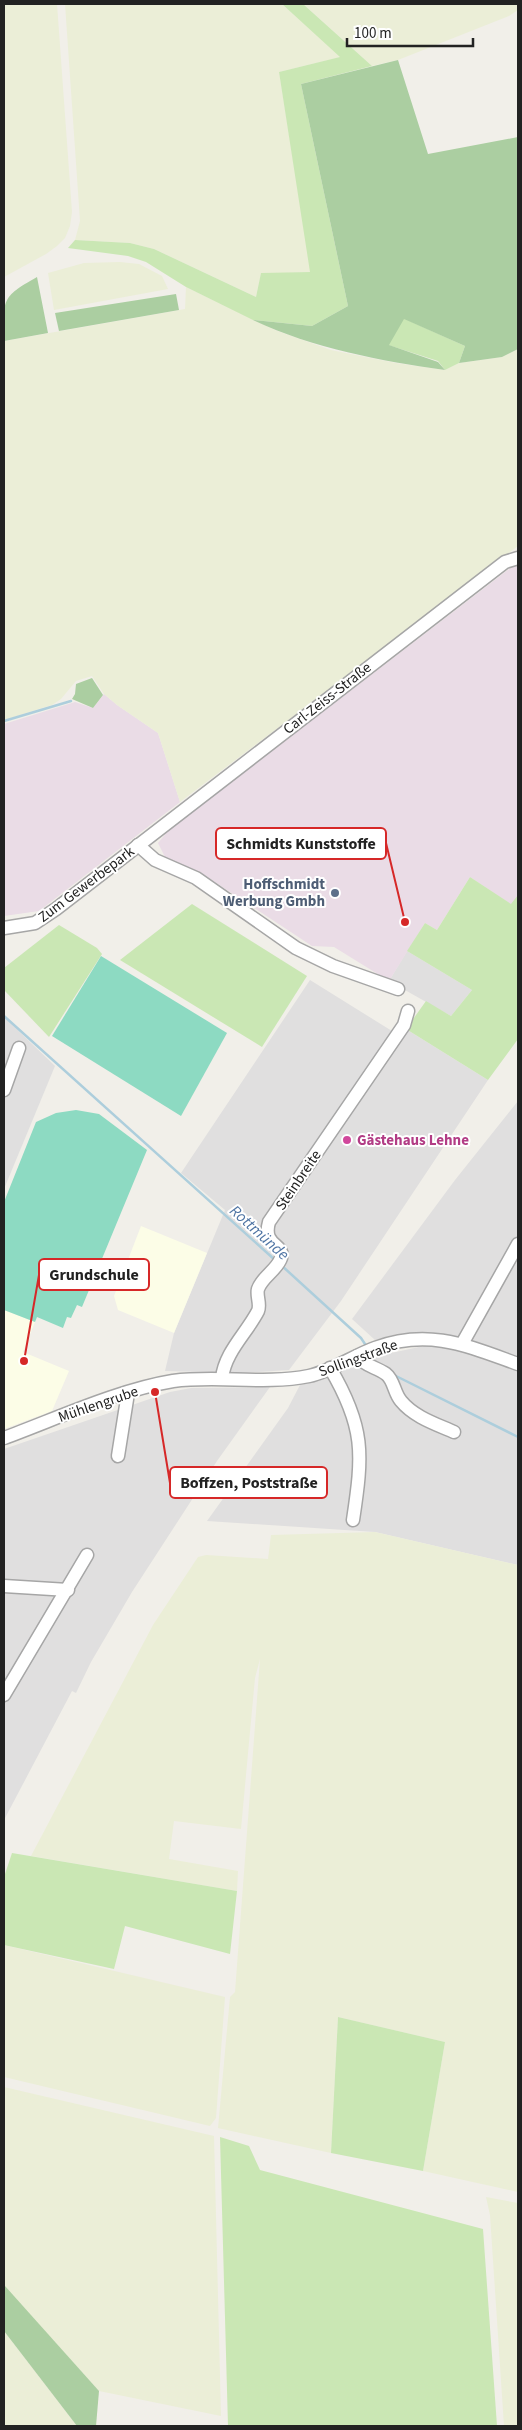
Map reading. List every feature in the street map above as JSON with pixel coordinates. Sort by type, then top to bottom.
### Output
[{"type":"street","name":"Carl-Zeiss-Straße","points":[[138,845],[505,562],[518,558]]},
{"type":"street","name":"Zum Gewerbepark","points":[[4,928],[35,923],[138,845]]},
{"type":"street","points":[[138,845],[155,860],[196,878],[296,948],[333,966],[398,989]]},
{"type":"street","name":"Steinbreite","points":[[222,1378],[227,1360],[259,1309],[258,1288],[279,1263],[282,1252],[268,1239],[269,1222],[404,1024],[408,1011]]},
{"type":"street","points":[[4,1090],[19,1048]]},
{"type":"street","points":[[462,1344],[518,1244]]},
{"type":"street","name":"Sollingstraße","points":[[283,1379],[310,1375],[366,1352],[421,1338],[462,1344],[518,1364]]},
{"type":"street","points":[[366,1352],[366,1365],[386,1374],[395,1392],[409,1409],[454,1432]]},
{"type":"street","points":[[330,1368],[350,1404],[360,1448],[361,1468],[353,1520]]},
{"type":"street","name":"Mühlengrube","points":[[4,1438],[128,1393],[172,1382],[222,1378],[283,1379]]},
{"type":"street","points":[[118,1456],[128,1393]]},
{"type":"street","points":[[4,1695],[68,1590],[87,1555]]},
{"type":"street","points":[[4,1586],[68,1590]]},
{"type":"shaded area","points":[[4,4],[57,4],[72,212],[70,226],[65,238],[57,246],[4,277]]},
{"type":"shaded area","points":[[65,4],[282,4],[341,57],[279,72],[311,272],[261,274],[256,297],[154,249],[130,243],[75,240],[80,221]]},
{"type":"shaded area","points":[[303,4],[518,4],[518,10],[509,16],[398,60],[372,66]]},
{"type":"shaded area","points":[[120,262],[139,264],[162,276],[168,289],[54,310],[48,273],[84,263]]},
{"type":"shaded area","points":[[186,287],[275,330],[331,350],[396,363],[445,370],[459,363],[502,357],[518,349],[518,546],[180,802],[158,733],[104,694],[92,676],[76,681],[61,699],[52,705],[4,720],[4,341],[185,309]]},
{"type":"shaded area","points":[[518,562],[518,895],[512,905],[470,877],[437,930],[425,923],[389,981],[334,947],[312,946],[201,873],[166,859],[158,843],[168,831]]},
{"type":"shaded area","points":[[104,694],[158,733],[180,802],[39,911],[4,916],[4,724],[75,702],[93,708]]},
{"type":"shaded area","points":[[407,951],[472,990],[451,1016],[389,981]]},
{"type":"shaded area","points":[[310,980],[400,1036],[406,1029],[488,1080],[341,1301],[289,1370],[240,1373],[165,1371],[174,1333],[225,1210],[181,1173]]},
{"type":"shaded area","points":[[4,1017],[55,1066],[4,1189]]},
{"type":"shaded area","points":[[518,1101],[518,1565],[375,1532],[207,1521],[288,1408],[300,1385],[324,1379],[382,1355],[428,1345],[426,1332],[397,1334],[375,1340],[352,1319],[455,1180]]},
{"type":"shaded area","points":[[141,1226],[207,1253],[174,1333],[118,1310],[114,1296]]},
{"type":"shaded area","points":[[4,1310],[35,1322],[23,1352],[69,1371],[52,1411],[4,1429]]},
{"type":"shaded area","points":[[270,1387],[217,1461],[132,1592],[91,1662],[76,1693],[72,1691],[4,1820],[4,1449],[170,1392],[191,1388]]},
{"type":"shaded area","points":[[375,1532],[518,1565],[518,2192],[423,2171],[445,2042],[338,2017],[331,2153],[218,2128],[230,1997],[235,1992],[260,1659],[255,1678],[241,1829],[174,1821],[169,1859],[238,1871],[237,1891],[31,1856],[153,1625],[198,1557],[206,1555],[268,1559],[271,1535]]},
{"type":"shaded area","points":[[4,1945],[225,1997],[216,2118],[210,2126],[4,2077]]},
{"type":"shaded area","points":[[4,2087],[214,2136],[221,2416],[99,2391],[4,2286]]},
{"type":"shaded area","points":[[486,2197],[518,2203],[518,2426],[504,2426],[490,2215]]},
{"type":"shaded area","points":[[4,2331],[77,2426],[4,2426]]},
{"type":"green space","points":[[282,4],[303,4],[372,66],[301,84],[348,306],[312,326],[253,320],[186,287],[146,262],[128,256],[68,248],[75,240],[130,243],[154,249],[256,297],[261,273],[310,272],[279,72],[340,57]]},
{"type":"green space","points":[[398,60],[428,154],[518,137],[518,349],[502,357],[459,363],[465,346],[404,319],[389,345],[438,362],[445,370],[372,358],[323,346],[253,320],[312,326],[348,306],[301,84]]},
{"type":"green space","points":[[37,277],[48,333],[4,341],[5,308],[10,295]]},
{"type":"green space","points":[[176,294],[179,310],[59,331],[55,313]]},
{"type":"green space","points":[[403,318],[465,346],[459,363],[445,370],[438,361],[388,345]]},
{"type":"green space","points":[[92,678],[103,695],[93,708],[72,699],[75,694],[76,684]]},
{"type":"green space","points":[[470,877],[511,904],[518,895],[518,1039],[488,1080],[406,1029],[426,1001],[451,1016],[472,990],[407,951],[425,923],[437,930]]},
{"type":"green space","points":[[192,904],[307,976],[262,1047],[120,960]]},
{"type":"green space","points":[[59,925],[97,948],[102,954],[49,1037],[4,990],[4,968]]},
{"type":"green space","points":[[101,956],[227,1033],[181,1116],[52,1036]]},
{"type":"green space","points":[[76,1110],[99,1114],[147,1150],[82,1307],[77,1305],[71,1318],[67,1317],[63,1328],[37,1317],[35,1322],[4,1310],[4,1202],[36,1122],[56,1113]]},
{"type":"green space","points":[[12,1853],[237,1891],[230,1954],[125,1926],[114,1969],[4,1945],[4,1877]]},
{"type":"green space","points":[[338,2017],[445,2042],[423,2171],[331,2153]]},
{"type":"green space","points":[[220,2137],[249,2146],[260,2170],[483,2229],[497,2426],[228,2426]]},
{"type":"green space","points":[[5,2286],[99,2391],[96,2426],[77,2426],[4,2331]]},
{"type":"waterway","points":[[4,721],[71,701]]},
{"type":"waterway","name":"Rottmünde","points":[[4,1016],[275,1260]]},
{"type":"waterway","name":"Rottmünde","points":[[281,1265],[361,1338],[367,1347]]},
{"type":"waterway","name":"Rottmünde","points":[[394,1375],[518,1437]]},
{"type":"place","name":"Hoffschmidt Werbung Gmbh","points":[[335,893]]},
{"type":"place","name":"Schmidts Kunststoffe","points":[[405,922]]},
{"type":"place","name":"Gästehaus Lehne","points":[[347,1140]]},
{"type":"place","name":"Grundschule","points":[[24,1361]]},
{"type":"place","name":"Boffzen, Poststraße","points":[[155,1392]]}]
